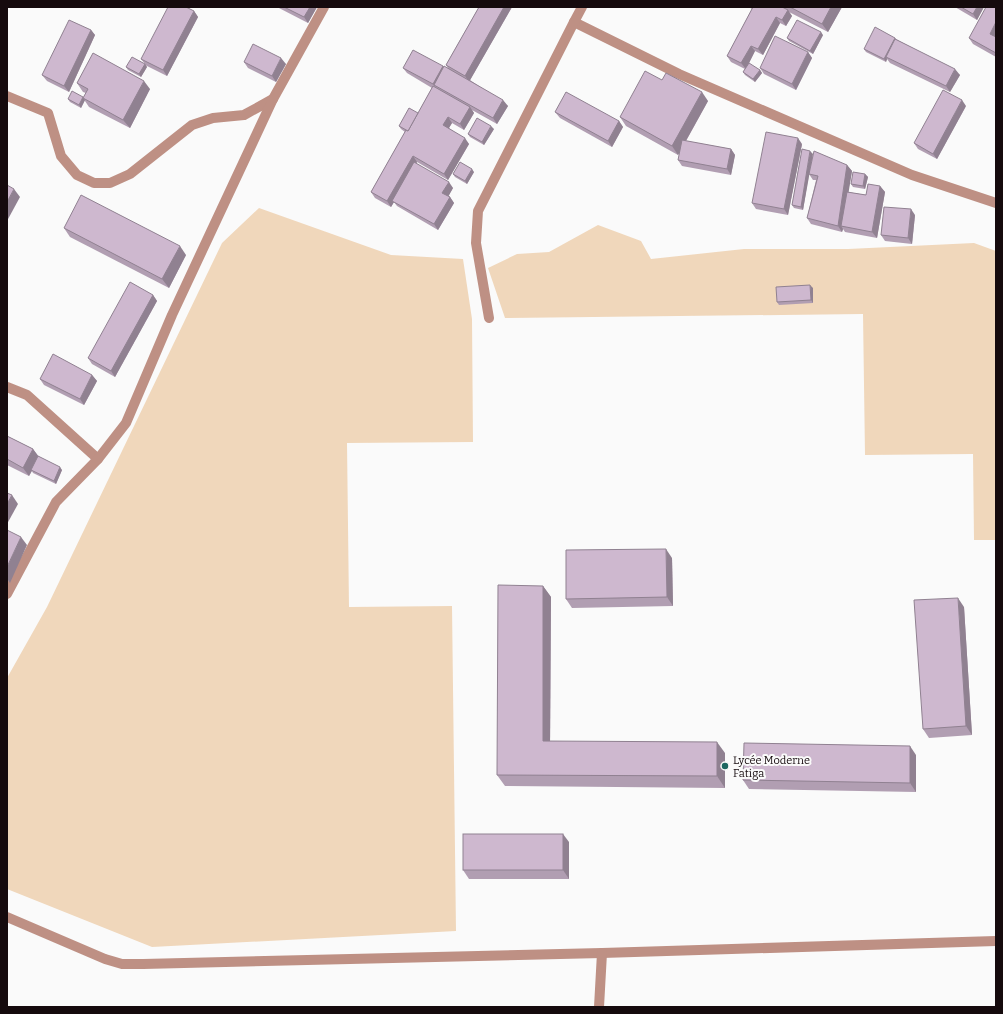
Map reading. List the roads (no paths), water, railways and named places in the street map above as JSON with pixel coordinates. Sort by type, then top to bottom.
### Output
[{"type":"street","points":[[7,594],[56,502],[98,459],[126,423],[172,314],[273,99],[324,7]]},
{"type":"street","points":[[489,318],[476,243],[478,211],[582,7]]},
{"type":"street","points":[[574,22],[679,74],[905,172],[996,203]]},
{"type":"street","points":[[7,96],[48,113],[61,156],[77,175],[94,183],[110,183],[130,174],[192,125],[213,118],[244,116],[273,99]]},
{"type":"street","points":[[7,387],[27,395],[98,459]]},
{"type":"street","points":[[7,917],[105,959],[122,964],[602,953],[996,941]]},
{"type":"street","points":[[599,1007],[602,953]]},
{"type":"place","name":"Lycée Moderne Fatiga","points":[[725,766]]}]
